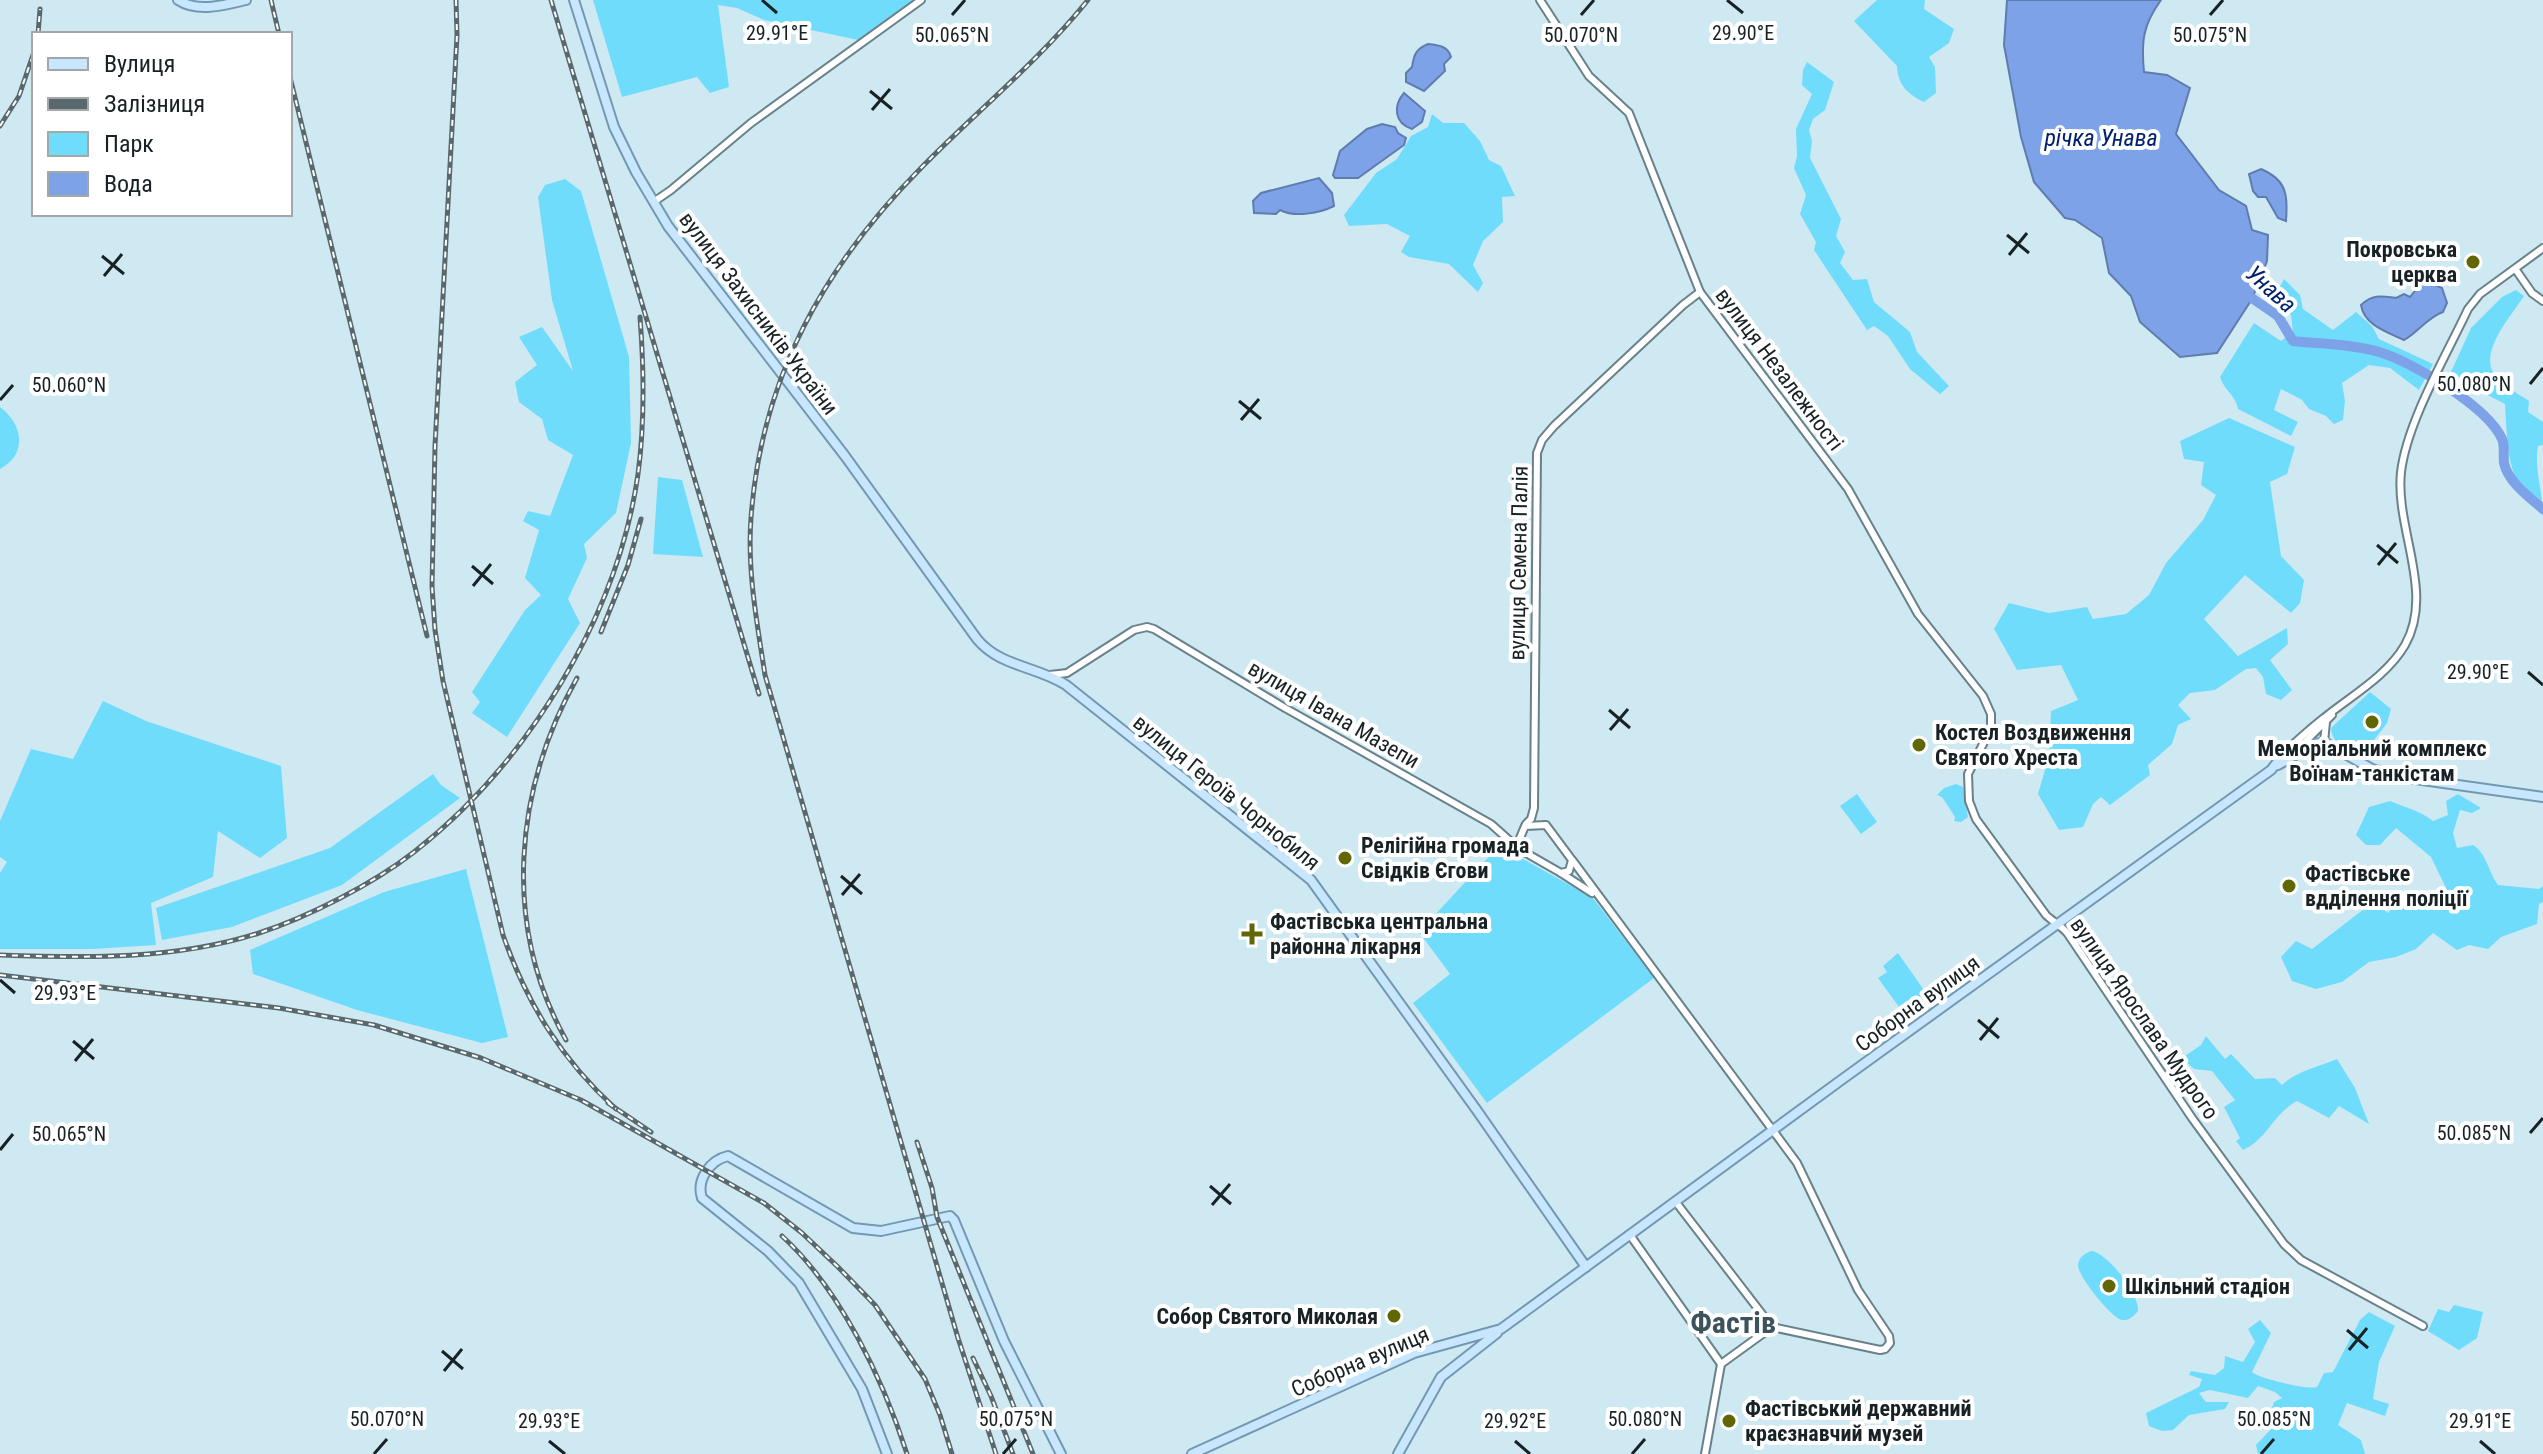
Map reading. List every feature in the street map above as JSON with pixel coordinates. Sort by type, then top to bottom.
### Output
[{"type":"main road","points":[[178,0],[186,6],[198,8],[246,0]]},
{"type":"main road","points":[[574,0],[614,127],[636,172],[655,201]]},
{"type":"main road","name":"вулиця Захисників України","points":[[655,201],[689,255],[838,446],[977,639],[992,655],[1050,675]]},
{"type":"main road","name":"вулиця Героїв Чорнобиля","points":[[1050,675],[1311,880],[1586,1267]]},
{"type":"main road","points":[[2288,754],[2303,747],[2328,745],[2372,769],[2394,776],[2543,797]]},
{"type":"main road","name":"Соборна вулиця","points":[[1192,1454],[1414,1353],[1501,1329],[2271,770],[2288,754]]},
{"type":"main road","points":[[887,1454],[862,1389],[799,1283],[768,1251],[700,1194],[700,1184],[717,1160],[728,1156],[853,1228],[881,1231],[950,1216],[1004,1341],[1061,1454]]},
{"type":"main road","points":[[1398,1454],[1441,1377],[1501,1329]]},
{"type":"street","name":"вулиця Захисників України","points":[[655,201],[751,123],[921,0]]},
{"type":"street","name":"вулиця Незалежності","points":[[1540,0],[1589,76],[1629,113],[1700,292],[1848,489],[1906,596],[1934,631]]},
{"type":"street","points":[[2543,248],[2516,270],[2532,293],[2543,301]]},
{"type":"street","name":"Соборна вулиця","points":[[2288,754],[2336,708],[2387,666],[2404,647],[2413,627],[2415,579],[2405,531],[2401,474],[2406,445],[2468,309],[2480,294],[2516,270]]},
{"type":"street","name":"вулиця Семена Палія","points":[[1523,828],[1531,819],[1534,808],[1539,446],[1554,426],[1700,292]]},
{"type":"street","name":"вулиця Івана Мазепи","points":[[1050,675],[1067,673],[1134,630],[1147,627],[1491,824],[1519,849],[1561,873]]},
{"type":"street","name":"вулиця Ярослава Мудрого","points":[[1934,631],[1976,685],[1991,714],[1991,728],[1968,774],[1969,801],[1976,819],[2046,915],[2059,923],[2081,951],[2192,1118],[2284,1244],[2301,1260],[2423,1326]]},
{"type":"street","points":[[2303,747],[2336,708]]},
{"type":"street","points":[[2303,747],[2302,739],[2336,708]]},
{"type":"street","points":[[2326,722],[2328,745]]},
{"type":"street","points":[[1534,808],[1797,1163],[1858,1290],[1889,1336],[1889,1346],[1880,1350],[1772,1327],[1675,1201]]},
{"type":"street","points":[[1502,835],[1546,825]]},
{"type":"street","points":[[1519,849],[1523,828]]},
{"type":"street","points":[[1561,873],[1569,871],[1573,861]]},
{"type":"street","points":[[1561,873],[1596,895]]},
{"type":"street","points":[[1630,1235],[1721,1364]]},
{"type":"street","points":[[1705,1454],[1721,1364],[1772,1327]]},
{"type":"green space","points":[[593,0],[913,0],[858,40],[764,20],[737,8],[718,5],[729,87],[710,93],[697,77],[622,97]]},
{"type":"green space","points":[[1877,0],[1925,0],[1924,9],[1954,29],[1949,43],[1929,57],[1935,67],[1936,93],[1924,102],[1905,88],[1899,79],[1897,66],[1854,21]]},
{"type":"green space","points":[[1807,62],[1834,82],[1825,110],[1813,119],[1809,130],[1812,141],[1810,158],[1841,219],[1836,236],[1845,252],[1840,263],[1853,280],[1867,279],[1874,302],[1910,332],[1917,352],[1949,386],[1940,394],[1910,369],[1888,336],[1874,326],[1867,330],[1814,250],[1816,242],[1800,214],[1806,195],[1794,168],[1796,129],[1812,94],[1802,85]]},
{"type":"green space","points":[[1432,114],[1443,123],[1464,123],[1480,141],[1489,160],[1501,166],[1515,196],[1502,197],[1503,222],[1483,241],[1473,265],[1483,283],[1478,292],[1449,264],[1409,257],[1401,252],[1410,236],[1387,224],[1349,226],[1344,215],[1376,173],[1397,159],[1411,136],[1428,127]]},
{"type":"green space","points":[[565,179],[581,191],[629,357],[631,443],[616,513],[584,544],[587,558],[568,599],[580,623],[507,737],[472,713],[480,702],[472,692],[525,610],[541,595],[525,578],[539,530],[523,521],[528,511],[550,516],[573,455],[548,440],[542,419],[519,402],[515,382],[537,365],[519,337],[542,327],[573,371],[552,300],[538,197],[545,185]]},
{"type":"green space","points":[[2284,279],[2300,295],[2303,309],[2333,330],[2356,312],[2372,326],[2379,339],[2433,364],[2419,390],[2390,368],[2369,365],[2342,383],[2345,401],[2343,420],[2334,424],[2281,389],[2274,410],[2298,422],[2291,436],[2238,409],[2220,377],[2254,323],[2281,341],[2293,332],[2291,315],[2274,298]]},
{"type":"green space","points":[[2516,290],[2524,296],[2494,344],[2490,365],[2501,382],[2529,401],[2528,412],[2543,422],[2543,445],[2538,446],[2537,455],[2543,516],[2522,490],[2511,464],[2505,404],[2472,387],[2454,387],[2450,374],[2471,328],[2502,297]]},
{"type":"green space","points":[[0,407],[14,422],[19,439],[15,455],[0,469]]},
{"type":"green space","points":[[2229,418],[2295,447],[2287,474],[2270,482],[2281,556],[2304,580],[2300,603],[2291,613],[2245,575],[2204,619],[2238,656],[2287,628],[2288,644],[2270,660],[2292,690],[2281,700],[2266,694],[2263,677],[2256,668],[2246,669],[2215,690],[2190,693],[2178,705],[2191,719],[2178,725],[2172,744],[2148,765],[2150,775],[2110,805],[2101,797],[2093,804],[2083,827],[2059,830],[2038,794],[2049,756],[2051,711],[2078,700],[2061,665],[2017,670],[1994,629],[2009,603],[2049,613],[2087,607],[2093,619],[2126,614],[2149,595],[2166,563],[2203,520],[2216,495],[2201,485],[2204,462],[2184,459],[2180,441]]},
{"type":"green space","points":[[658,477],[682,480],[703,557],[653,554]]},
{"type":"green space","points":[[2370,692],[2391,709],[2387,723],[2361,757],[2338,743],[2331,728]]},
{"type":"green space","points":[[103,701],[146,721],[281,766],[287,838],[260,858],[218,831],[213,877],[151,903],[156,945],[0,949],[0,873],[7,862],[0,857],[0,821],[31,749],[73,759]]},
{"type":"green space","points":[[433,774],[441,785],[460,798],[342,885],[232,927],[162,940],[156,908],[330,848]]},
{"type":"green space","points":[[1956,784],[1963,787],[1968,817],[1961,822],[1954,821],[1955,817],[1942,797],[1937,795],[1944,788]]},
{"type":"green space","points":[[1857,794],[1877,822],[1861,834],[1840,806]]},
{"type":"green space","points":[[2458,794],[2481,808],[2472,813],[2460,810],[2453,833],[2457,848],[2473,845],[2478,849],[2498,885],[2539,889],[2543,886],[2543,902],[2539,904],[2537,924],[2501,937],[2488,949],[2469,945],[2457,950],[2433,933],[2416,949],[2369,962],[2342,982],[2316,989],[2292,981],[2281,957],[2296,941],[2312,949],[2373,902],[2388,913],[2403,896],[2411,902],[2421,894],[2436,905],[2447,890],[2431,857],[2396,828],[2380,845],[2366,845],[2356,835],[2369,807],[2390,801],[2433,821],[2448,815],[2446,801]]},
{"type":"green space","points":[[1496,849],[1507,850],[1593,898],[1654,978],[1487,1103],[1413,1003],[1450,974],[1419,932]]},
{"type":"green space","points":[[466,869],[508,1037],[482,1043],[357,1010],[253,974],[250,950],[384,892]]},
{"type":"green space","points":[[1898,953],[1926,993],[1902,1011],[1878,978],[1887,972],[1883,966]]},
{"type":"green space","points":[[2206,1036],[2225,1059],[2231,1054],[2255,1079],[2275,1078],[2282,1085],[2301,1073],[2337,1059],[2355,1088],[2369,1124],[2339,1106],[2329,1118],[2297,1101],[2258,1140],[2243,1150],[2236,1141],[2240,1138],[2224,1107],[2235,1100],[2212,1071],[2194,1069],[2182,1058],[2201,1045]]},
{"type":"green space","name":"Шкільний стадіон","points":[[2091,1251],[2113,1266],[2134,1295],[2138,1311],[2131,1318],[2117,1318],[2083,1278],[2078,1265],[2082,1256]]},
{"type":"green space","points":[[2454,1305],[2483,1312],[2477,1338],[2459,1350],[2428,1331],[2438,1309],[2449,1312]]},
{"type":"green space","points":[[2369,1312],[2395,1326],[2379,1362],[2373,1399],[2389,1404],[2385,1416],[2347,1403],[2338,1425],[2361,1440],[2365,1454],[2258,1454],[2256,1445],[2274,1426],[2270,1414],[2274,1402],[2282,1398],[2258,1386],[2248,1398],[2210,1390],[2199,1393],[2206,1402],[2229,1402],[2225,1409],[2189,1415],[2173,1430],[2162,1431],[2149,1426],[2146,1413],[2199,1387],[2202,1379],[2189,1375],[2191,1371],[2215,1375],[2224,1368],[2225,1356],[2243,1362],[2255,1342],[2248,1329],[2260,1320],[2271,1333],[2252,1372],[2274,1381],[2312,1388],[2317,1387],[2324,1373],[2333,1372],[2360,1320]]},
{"type":"water","name":"річка Унава","points":[[2007,0],[2161,0],[2150,17],[2145,34],[2144,72],[2167,75],[2190,88],[2176,134],[2219,190],[2246,206],[2252,230],[2268,235],[2267,261],[2252,299],[2217,353],[2180,357],[2140,322],[2131,296],[2109,273],[2102,238],[2075,220],[2065,218],[2034,182],[2021,137],[2004,45]]},
{"type":"water","points":[[1428,44],[1445,48],[1451,57],[1444,64],[1445,71],[1424,91],[1406,82],[1406,73],[1412,67],[1416,52]]},
{"type":"water","points":[[1404,93],[1425,111],[1422,122],[1412,129],[1402,123],[1397,114],[1398,103]]},
{"type":"water","points":[[1382,124],[1395,127],[1406,138],[1404,145],[1358,178],[1335,178],[1333,175],[1340,151],[1367,129]]},
{"type":"water","points":[[2261,169],[2276,178],[2284,189],[2286,221],[2278,218],[2266,197],[2258,197],[2253,191],[2249,174]]},
{"type":"water","points":[[1319,178],[1332,193],[1334,206],[1307,214],[1280,210],[1276,214],[1254,213],[1253,201],[1261,193]]},
{"type":"water","points":[[2428,282],[2442,288],[2447,303],[2443,312],[2404,340],[2377,327],[2363,312],[2361,305],[2373,297],[2396,298],[2404,294],[2410,297],[2418,287]]},
{"type":"waterway","name":"Унава","points":[[2243,292],[2278,316],[2293,341],[2379,352],[2428,375],[2465,400],[2494,426],[2502,439],[2504,463],[2510,477],[2543,509]]},
{"type":"railway","points":[[271,0],[279,32]]},
{"type":"railway","points":[[456,0],[457,35],[435,446],[432,586],[435,630],[443,681],[503,935],[523,984],[548,1030],[579,1071],[616,1109]]},
{"type":"railway","points":[[551,0],[759,694]]},
{"type":"railway","points":[[996,1454],[958,1338],[765,675],[752,577],[751,518],[757,467],[768,418],[784,372],[827,285],[887,205],[1049,44],[1088,0]]},
{"type":"railway","points":[[38,32],[40,9]]},
{"type":"railway","points":[[0,126],[19,96],[32,58]]},
{"type":"railway","points":[[292,85],[427,636]]},
{"type":"railway","points":[[0,955],[65,957],[163,953],[228,942],[259,933],[319,909],[379,876],[414,852],[455,816],[494,776],[561,683],[588,633],[610,581],[627,527],[638,474],[643,396],[640,317]]},
{"type":"railway","points":[[601,632],[628,565],[641,519]]},
{"type":"railway","points":[[566,1040],[546,996],[532,951],[525,904],[524,858],[529,811],[540,766],[556,721],[577,678]]},
{"type":"railway","points":[[0,975],[279,1008],[374,1025],[481,1058],[581,1100],[764,1203],[838,1267],[875,1305],[925,1379],[952,1454]]},
{"type":"railway","points":[[608,1103],[651,1132]]},
{"type":"railway","points":[[917,1142],[932,1188],[937,1217],[1033,1454]]},
{"type":"railway","points":[[782,1236],[823,1282],[841,1308],[886,1396],[907,1454]]},
{"type":"railway","points":[[973,1358],[1013,1454]]},
{"type":"place","name":"Покровська церква","points":[[2473,262]]},
{"type":"place","name":"Меморіальний комплекс Воїнам-танкістам","points":[[2372,722]]},
{"type":"place","name":"Костел Воздвиження Святого Хреста","points":[[1919,745]]},
{"type":"place","name":"Релігійна громада Свідків Єгови","points":[[1345,858]]},
{"type":"place","name":"Фастівське вдділення поліції","points":[[2289,886]]},
{"type":"place","name":"Фастівська центральна районна лікарня","points":[[1252,934]]},
{"type":"place","name":"Шкільний стадіон","points":[[2109,1286]]},
{"type":"place","name":"Собор Святого Миколая","points":[[1394,1316]]},
{"type":"place","name":"Фастівський державний краєзнавчий музей","points":[[1729,1421]]},
{"type":"district","name":"Фастів","points":[[1733,1323]]}]
